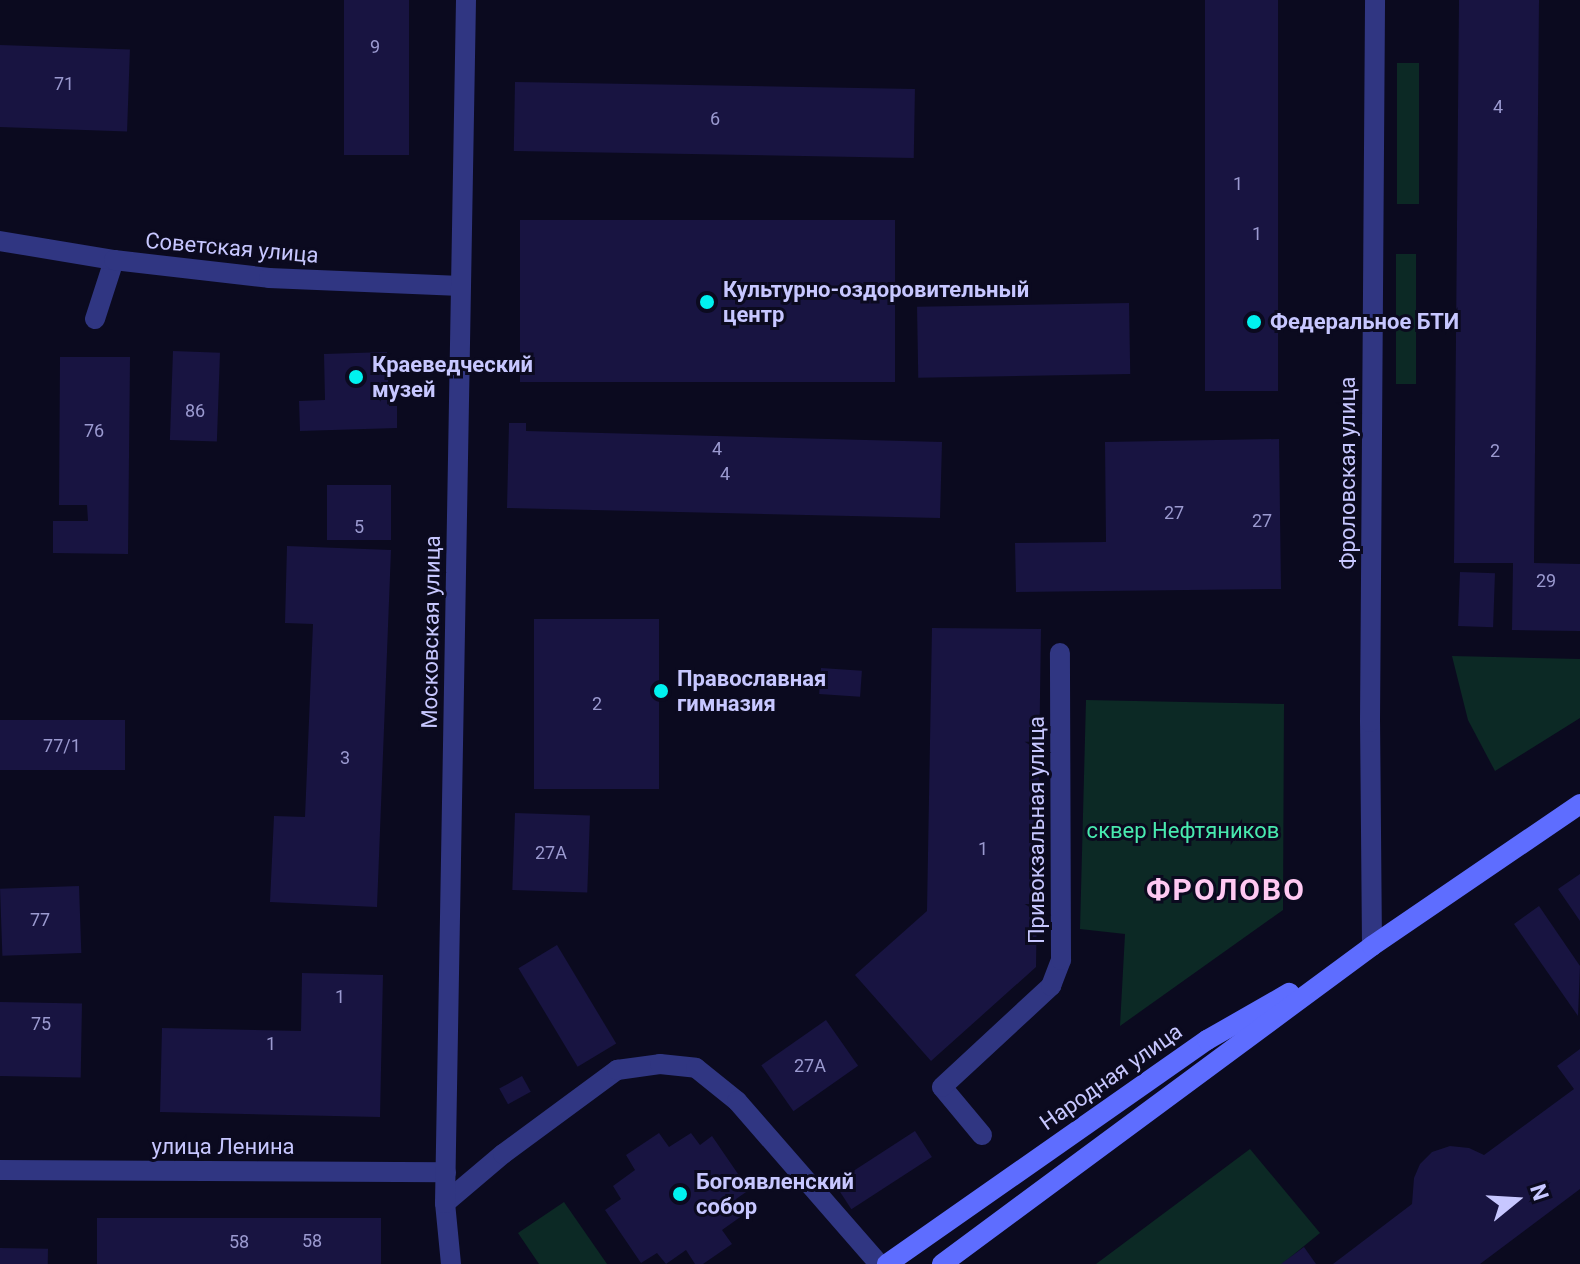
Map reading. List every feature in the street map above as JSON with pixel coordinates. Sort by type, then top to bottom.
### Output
[{"type":"street","name":"Московская улица","points":[[451,1264],[445,1203],[466,0]]},
{"type":"street","name":"Фроловская улица","points":[[1372,946],[1370,707],[1375,0]]},
{"type":"street","name":"Советская улица","points":[[0,241],[114,260],[269,278],[461,286]]},
{"type":"street","points":[[95,319],[114,260]]},
{"type":"street","name":"Привокзальная улица","points":[[982,1135],[942,1087],[1051,986],[1061,960],[1060,653]]},
{"type":"street","name":"Народная улица","points":[[942,1264],[1372,946],[1580,804]]},
{"type":"street","name":"Народная улица","points":[[887,1264],[1207,1040],[1372,946]]},
{"type":"street","points":[[445,1203],[503,1154],[617,1070],[660,1064],[696,1068],[737,1101],[879,1264]]},
{"type":"street","name":"улица Ленина","points":[[0,1170],[446,1172]]},
{"type":"green space","points":[[1397,63],[1419,63],[1419,204],[1397,204]]},
{"type":"green space","points":[[1396,254],[1416,254],[1416,384],[1396,384]]},
{"type":"green space","points":[[1452,656],[1580,659],[1580,718],[1495,771],[1468,720]]},
{"type":"green space","name":"сквер Нефтяников","points":[[1086,700],[1284,704],[1283,910],[1120,1026],[1125,934],[1080,929]]},
{"type":"green space","points":[[1250,1149],[1320,1233],[1282,1264],[1096,1264]]},
{"type":"green space","points":[[564,1202],[607,1264],[539,1264],[518,1233]]},
{"type":"building","points":[[344,0],[409,0],[409,155],[344,155]]},
{"type":"building","points":[[1205,0],[1278,0],[1278,391],[1205,391]]},
{"type":"building","points":[[1459,0],[1539,0],[1534,563],[1580,564],[1580,631],[1512,630],[1513,563],[1454,563]]},
{"type":"building","points":[[0,45],[130,50],[127,131],[0,127]]},
{"type":"building","points":[[515,82],[915,89],[914,158],[514,151]]},
{"type":"building","name":"Культурно-оздоровительный центр","points":[[520,220],[895,220],[895,382],[520,382]]},
{"type":"building","points":[[1129,303],[1130,374],[918,378],[917,307]]},
{"type":"building","points":[[173,351],[220,353],[217,442],[170,440]]},
{"type":"building","name":"Краеведческий музей","points":[[387,352],[389,406],[397,406],[397,428],[300,431],[299,401],[325,400],[324,354]]},
{"type":"building","points":[[60,357],[130,357],[128,554],[53,553],[53,521],[88,521],[87,505],[59,505]]},
{"type":"building","points":[[509,423],[526,423],[526,431],[942,442],[940,518],[507,508]]},
{"type":"building","points":[[1279,439],[1281,589],[1016,592],[1015,543],[1106,542],[1105,442]]},
{"type":"building","points":[[327,485],[391,485],[391,540],[327,540]]},
{"type":"building","points":[[287,546],[391,550],[377,907],[270,902],[274,816],[305,817],[313,624],[285,623]]},
{"type":"building","points":[[1460,572],[1495,573],[1493,627],[1458,626]]},
{"type":"building","name":"Православная гимназия","points":[[534,619],[659,619],[659,789],[534,789]]},
{"type":"building","points":[[932,628],[1041,629],[1036,967],[931,1061],[855,975],[927,911]]},
{"type":"building","points":[[821,668],[862,671],[860,697],[819,694]]},
{"type":"building","points":[[0,720],[125,720],[125,770],[0,770]]},
{"type":"building","points":[[515,813],[590,816],[587,893],[512,890]]},
{"type":"building","points":[[1580,874],[1580,921],[1558,889]]},
{"type":"building","points":[[79,886],[81,953],[2,956],[0,889]]},
{"type":"building","points":[[1539,906],[1580,966],[1578,1016],[1514,924]]},
{"type":"building","points":[[557,945],[616,1044],[578,1067],[518,968]]},
{"type":"building","points":[[302,973],[383,975],[380,1117],[160,1112],[162,1028],[301,1031]]},
{"type":"building","points":[[0,1002],[82,1003],[81,1077],[0,1076]]},
{"type":"building","points":[[826,1020],[858,1066],[793,1111],[761,1065]]},
{"type":"building","points":[[1580,1049],[1580,1189],[1480,1264],[1333,1264],[1412,1204],[1414,1178],[1420,1164],[1432,1152],[1450,1146],[1469,1148],[1484,1155],[1574,1089],[1557,1066]]},
{"type":"building","points":[[522,1076],[531,1092],[508,1104],[499,1089]]},
{"type":"building","points":[[915,1131],[932,1157],[851,1209],[834,1183]]},
{"type":"building","name":"Богоявленский собор","points":[[659,1133],[669,1147],[691,1133],[700,1145],[712,1136],[749,1190],[736,1199],[746,1213],[722,1230],[732,1244],[703,1264],[695,1264],[686,1250],[666,1264],[657,1253],[641,1263],[605,1210],[621,1199],[613,1186],[635,1170],[626,1155]]},
{"type":"building","points":[[97,1218],[381,1218],[381,1264],[97,1264]]},
{"type":"building","points":[[1304,1247],[1316,1264],[1281,1264]]},
{"type":"building","points":[[0,1248],[48,1249],[48,1264],[0,1264]]},
{"type":"place","name":"Культурно-оздоровительный центр","points":[[707,302]]},
{"type":"place","name":"Федеральное БТИ","points":[[1254,322]]},
{"type":"place","name":"Краеведческий музей","points":[[356,377]]},
{"type":"place","name":"Православная гимназия","points":[[661,691]]},
{"type":"place","name":"Богоявленский собор","points":[[680,1194]]},
{"type":"district","name":"ФРОЛОВО","points":[[1226,890]]}]
